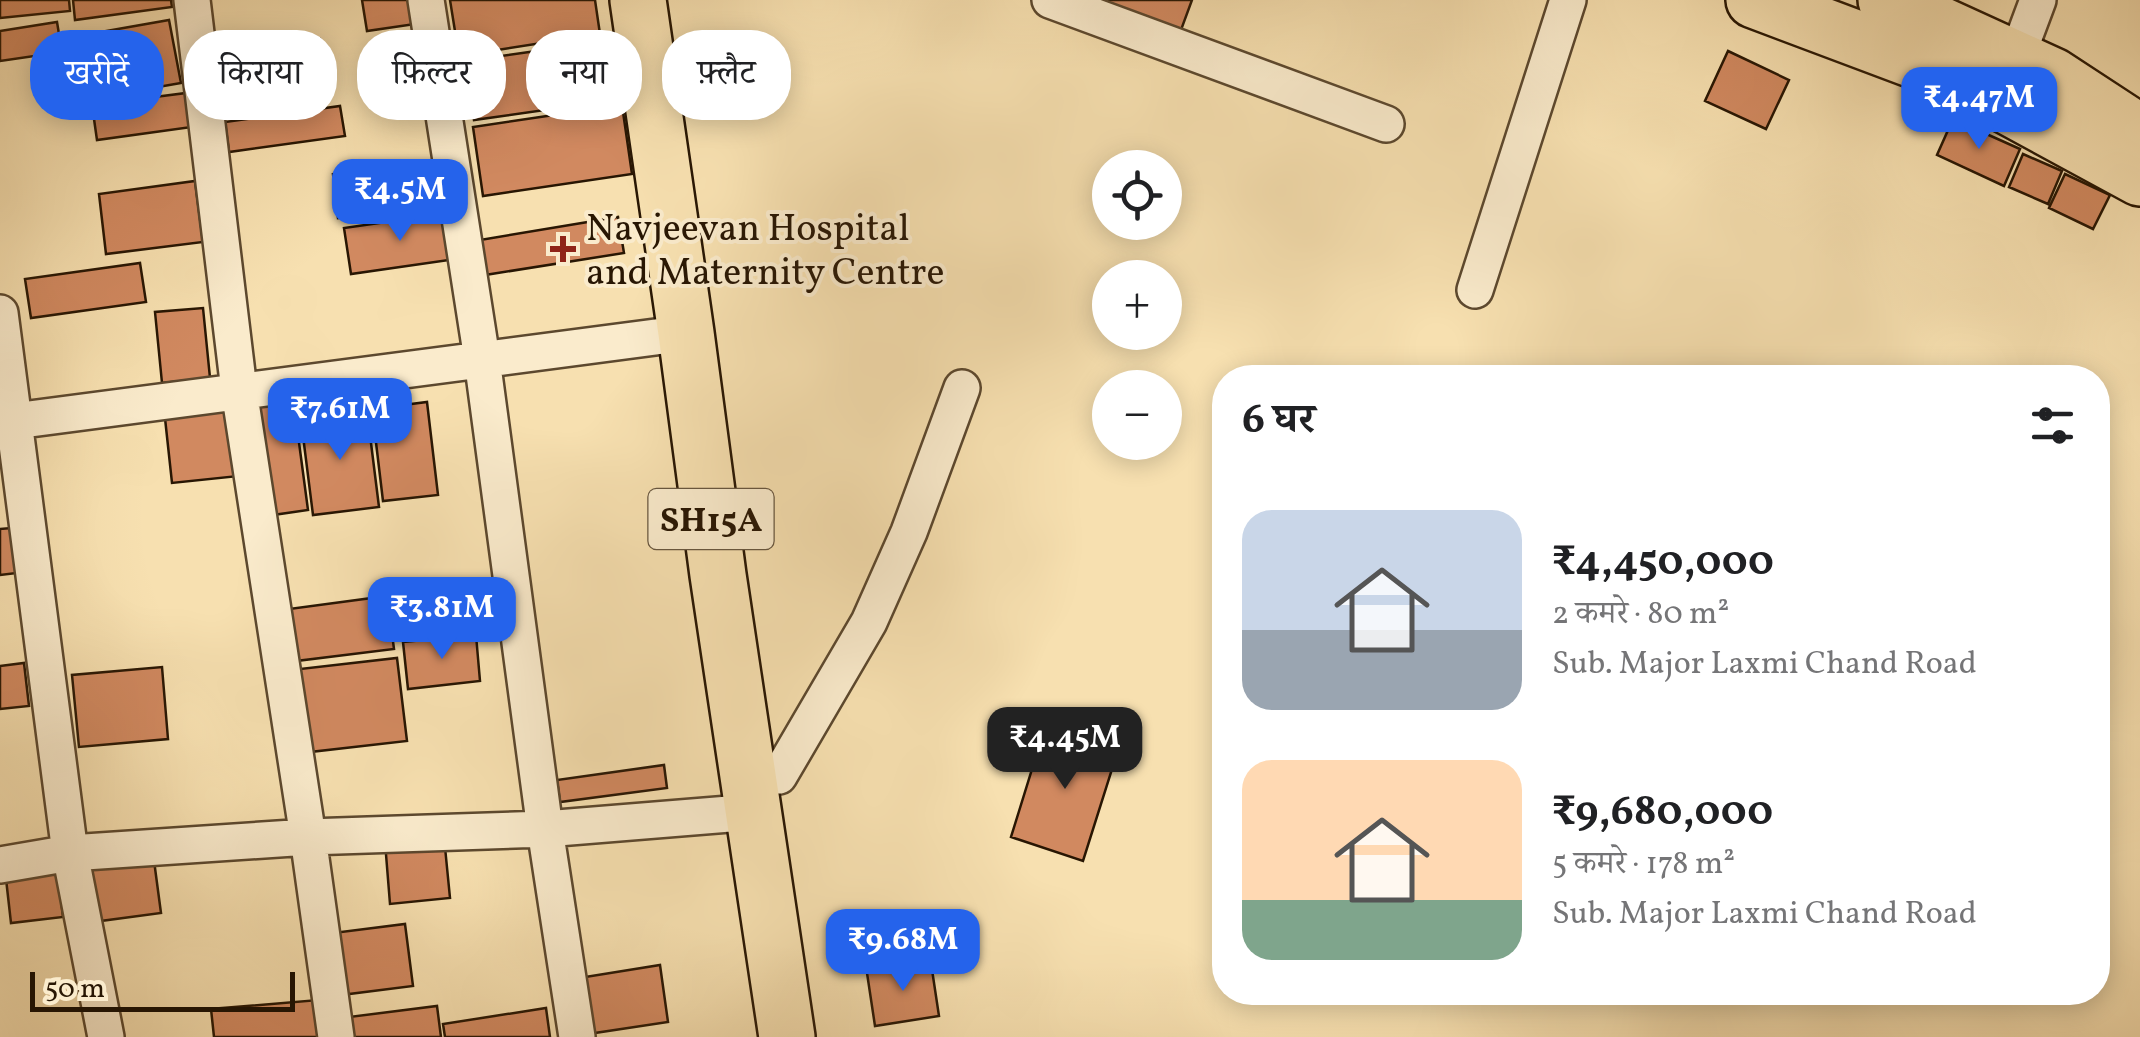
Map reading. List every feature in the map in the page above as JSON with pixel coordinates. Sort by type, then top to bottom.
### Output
[{"type":"main road","name":"SH15A","points":[[638,0],[718,575],[819,1037]]},
{"type":"main road","name":"SH15A","points":[[674,0],[766,794],[787,1037]]},
{"type":"main road","points":[[1754,0],[1943,72],[2140,178]]},
{"type":"main road","points":[[1886,0],[2053,76],[2140,133]]},
{"type":"street","points":[[192,0],[239,390],[336,1037]]},
{"type":"street","points":[[426,0],[482,359],[576,1037]]},
{"type":"street","points":[[1050,0],[1386,124]]},
{"type":"street","points":[[1475,290],[1568,0]]},
{"type":"street","points":[[2016,58],[2038,0]]},
{"type":"street","points":[[0,313],[7,422],[70,853],[106,1037]]},
{"type":"street","points":[[7,422],[686,333]]},
{"type":"street","points":[[0,866],[70,853],[545,829],[766,794],[869,622],[910,532],[962,388]]},
{"type":"building","points":[[0,0],[69,0],[70,11],[0,18]]},
{"type":"building","points":[[73,0],[171,0],[172,7],[75,20]]},
{"type":"building","points":[[362,0],[419,0],[422,23],[367,30]]},
{"type":"building","points":[[450,0],[595,0],[599,30],[526,30],[526,46],[506,49],[506,30],[455,30]]},
{"type":"building","points":[[1100,0],[1192,0],[1181,30]]},
{"type":"building","points":[[169,20],[181,83],[164,86],[164,30],[112,30]]},
{"type":"building","points":[[57,22],[58,30],[30,30],[30,57],[0,61],[0,31]]},
{"type":"building","points":[[1728,51],[1789,80],[1766,129],[1705,101]]},
{"type":"building","points":[[526,52],[526,113],[506,115],[506,55]]},
{"type":"building","points":[[184,93],[184,120],[198,120],[199,126],[97,140],[94,120],[164,120],[164,96]]},
{"type":"building","points":[[340,106],[345,136],[229,152],[225,122],[337,120]]},
{"type":"building","points":[[526,119],[624,120],[632,174],[483,196],[473,127]]},
{"type":"building","points":[[1953,119],[2020,149],[2004,186],[1937,155]]},
{"type":"building","points":[[2023,154],[2062,171],[2048,204],[2009,187]]},
{"type":"building","points":[[440,161],[445,205],[338,218],[333,174]]},
{"type":"building","points":[[2065,174],[2110,195],[2093,229],[2049,208]]},
{"type":"building","points":[[195,181],[203,242],[106,254],[99,194]]},
{"type":"building","points":[[449,213],[456,259],[351,274],[344,228]]},
{"type":"building","points":[[618,217],[624,253],[485,275],[480,240]]},
{"type":"building","points":[[140,263],[146,302],[31,318],[25,279]]},
{"type":"building","points":[[203,308],[210,378],[162,383],[155,312]]},
{"type":"building","points":[[292,390],[308,510],[273,515],[257,394]]},
{"type":"building","points":[[232,402],[239,476],[172,483],[164,409]]},
{"type":"building","points":[[427,402],[438,495],[383,501],[372,409]]},
{"type":"building","points":[[367,411],[379,507],[313,515],[301,420]]},
{"type":"building","points":[[11,528],[17,573],[0,575],[0,529]]},
{"type":"building","points":[[387,596],[394,649],[296,661],[289,609]]},
{"type":"building","points":[[476,635],[480,681],[408,689],[403,642]]},
{"type":"building","points":[[397,658],[407,741],[301,753],[291,670]]},
{"type":"building","points":[[24,663],[29,706],[0,709],[0,666]]},
{"type":"building","points":[[162,667],[168,739],[79,747],[72,675]]},
{"type":"building","points":[[1046,724],[1119,747],[1083,861],[1011,837]]},
{"type":"building","points":[[664,765],[667,788],[560,802],[557,780]]},
{"type":"building","points":[[444,837],[450,898],[390,904],[385,842]]},
{"type":"building","points":[[153,853],[161,913],[93,922],[85,861]]},
{"type":"building","points":[[57,864],[63,917],[11,923],[5,870]]},
{"type":"building","points":[[405,924],[413,986],[333,996],[325,934]]},
{"type":"building","points":[[931,963],[939,1016],[875,1026],[867,973]]},
{"type":"building","points":[[660,965],[668,1022],[588,1034],[579,978]]},
{"type":"building","points":[[318,1000],[321,1037],[214,1037],[211,1009]]},
{"type":"building","points":[[437,1006],[441,1037],[352,1037],[349,1017]]},
{"type":"building","points":[[546,1008],[550,1037],[445,1037],[443,1024]]},
{"type":"place","name":"Navjeevan Hospital and Maternity Centre","points":[[563,249]]}]
